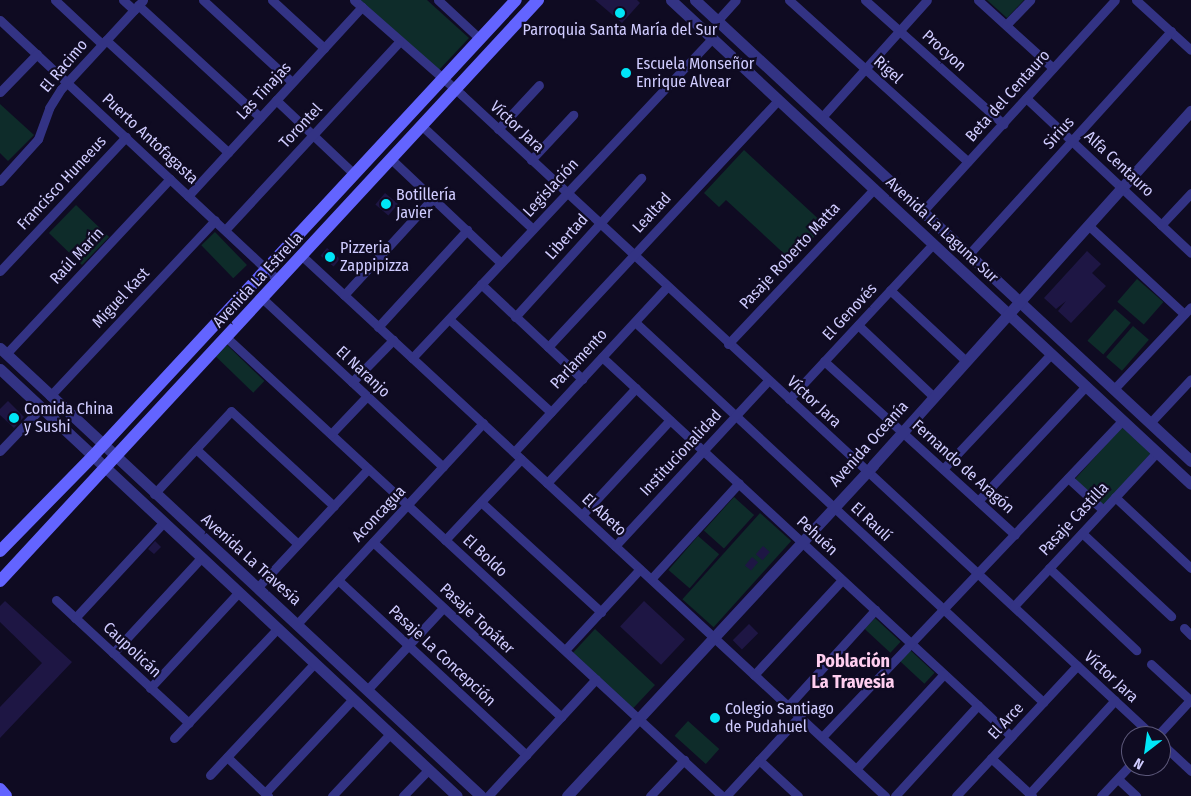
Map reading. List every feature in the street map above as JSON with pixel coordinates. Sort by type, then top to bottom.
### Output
[{"type":"main road","name":"Avenida La Estrella","points":[[0,580],[106,470],[538,0]]},
{"type":"main road","name":"Avenida La Estrella","points":[[0,551],[92,457],[513,1]]},
{"type":"main road","points":[[0,790],[6,796]]},
{"type":"street","points":[[55,0],[228,152]]},
{"type":"street","points":[[123,0],[138,5],[260,117]]},
{"type":"street","points":[[203,0],[292,82]]},
{"type":"street","points":[[272,0],[324,48]]},
{"type":"street","name":"Víctor Jara","points":[[354,0],[442,80],[455,89],[633,256],[1142,726]]},
{"type":"street","points":[[438,0],[480,38]]},
{"type":"street","name":"Avenida La Laguna Sur","points":[[671,0],[1191,484]]},
{"type":"street","name":"Avenida La Laguna Sur","points":[[695,0],[1190,458]]},
{"type":"street","points":[[718,20],[736,0]]},
{"type":"street","name":"Rigel","points":[[789,0],[968,162]]},
{"type":"street","name":"Procyon","points":[[865,0],[1003,124]]},
{"type":"street","points":[[822,117],[927,0]]},
{"type":"street","points":[[978,0],[1054,68]]},
{"type":"street","points":[[1006,25],[1030,0]]},
{"type":"street","name":"Beta del Centauro","points":[[923,211],[1115,0]]},
{"type":"street","points":[[1136,0],[1191,50]]},
{"type":"street","name":"El Racimo","points":[[0,181],[34,145],[53,100],[67,82],[138,5]]},
{"type":"street","name":"Las Tinajas","points":[[188,196],[362,7]]},
{"type":"street","name":"Puerto Antofagasta","points":[[0,20],[279,281]]},
{"type":"street","name":"Sirius","points":[[969,254],[1171,31]]},
{"type":"street","name":"Legislación","points":[[412,358],[712,38]]},
{"type":"street","name":"Torontel","points":[[225,230],[399,42]]},
{"type":"street","points":[[0,92],[37,54]]},
{"type":"street","points":[[498,129],[539,85]]},
{"type":"street","name":"Alfa Centauro","points":[[1026,98],[1191,253]]},
{"type":"street","points":[[276,100],[354,174]]},
{"type":"street","name":"Lealtad","points":[[548,347],[778,100]]},
{"type":"street","name":"Avenida Oceanía","points":[[567,796],[867,472],[1191,111]]},
{"type":"street","points":[[531,160],[573,115]]},
{"type":"street","points":[[422,126],[533,229]]},
{"type":"street","name":"Francisco Huneeus","points":[[0,271],[126,137]]},
{"type":"street","points":[[391,159],[501,263]]},
{"type":"street","name":"Libertad","points":[[515,316],[641,178]]},
{"type":"street","name":"Raúl Marín","points":[[3,351],[170,179]]},
{"type":"street","name":"Pasaje Roberto Matta","points":[[728,344],[874,189]]},
{"type":"street","points":[[1161,225],[1191,193]]},
{"type":"street","points":[[344,295],[433,198]]},
{"type":"street","name":"Miguel Kast","points":[[50,396],[214,220]]},
{"type":"street","points":[[1088,226],[1184,314]]},
{"type":"street","points":[[378,326],[467,230]]},
{"type":"street","name":"El Genovés","points":[[788,399],[933,244]]},
{"type":"street","name":"El Abeto","points":[[302,256],[885,796]]},
{"type":"street","points":[[481,284],[582,379]]},
{"type":"street","name":"Parlamento","points":[[514,452],[667,287]]},
{"type":"street","points":[[890,290],[966,361]]},
{"type":"street","name":"El Naranjo","points":[[262,299],[443,467]]},
{"type":"street","points":[[1114,389],[1191,307]]},
{"type":"street","points":[[449,318],[551,412]]},
{"type":"street","name":"El Raulí","points":[[635,322],[1043,702]]},
{"type":"street","points":[[858,325],[934,397]]},
{"type":"street","name":"El Boldo","points":[[227,338],[722,796]]},
{"type":"street","points":[[352,382],[392,340]]},
{"type":"street","name":"Avenida La Travesía","points":[[3,351],[102,446],[297,624],[481,796]]},
{"type":"street","points":[[943,469],[1051,354]]},
{"type":"street","name":"Pehuén","points":[[602,357],[1011,736]]},
{"type":"street","name":"Fernando de Aragón","points":[[824,361],[1015,535]]},
{"type":"street","name":"Avenida La Travesía","points":[[0,370],[458,796]]},
{"type":"street","points":[[1150,423],[1191,379]]},
{"type":"street","name":"Institucionalidad","points":[[616,546],[768,381]]},
{"type":"street","points":[[978,502],[1086,386]]},
{"type":"street","points":[[547,483],[636,388]]},
{"type":"street","points":[[331,434],[367,396]]},
{"type":"street","points":[[0,451],[41,408]]},
{"type":"street","points":[[154,494],[231,411],[334,506]]},
{"type":"street","points":[[582,515],[670,420]]},
{"type":"street","points":[[822,738],[942,608],[978,574],[1122,420]]},
{"type":"street","name":"Aconcagua","points":[[297,624],[483,423]]},
{"type":"street","points":[[196,449],[298,544]]},
{"type":"street","name":"Pasaje Castilla","points":[[1014,606],[1157,452]]},
{"type":"street","points":[[445,540],[521,459]]},
{"type":"street","points":[[257,588],[368,469]]},
{"type":"street","points":[[1068,478],[1103,510]]},
{"type":"street","points":[[651,579],[739,483]]},
{"type":"street","points":[[1115,497],[1191,568]]},
{"type":"street","points":[[481,502],[601,612]]},
{"type":"street","points":[[75,618],[163,523]]},
{"type":"street","points":[[1082,533],[1171,616]]},
{"type":"street","name":"Pasaje Topáter","points":[[373,542],[561,717]]},
{"type":"street","points":[[113,653],[201,558]]},
{"type":"street","points":[[1049,568],[1136,650]]},
{"type":"street","points":[[565,650],[640,569]]},
{"type":"street","name":"Pasaje La Concepción","points":[[338,580],[526,755]]},
{"type":"street","points":[[754,675],[842,580]]},
{"type":"street","points":[[150,688],[238,593]]},
{"type":"street","name":"Caupolicán","points":[[56,600],[188,723]]},
{"type":"street","points":[[367,690],[443,608]]},
{"type":"street","points":[[788,706],[875,610]]},
{"type":"street","points":[[1184,628],[1191,634]]},
{"type":"street","points":[[174,738],[277,629]]},
{"type":"street","points":[[210,775],[314,664]]},
{"type":"street","points":[[1152,664],[1191,700],[1166,726]]},
{"type":"street","name":"El Arce","points":[[960,795],[991,758],[1077,666]]},
{"type":"street","points":[[856,769],[944,674]]},
{"type":"street","points":[[488,796],[596,679]]},
{"type":"street","points":[[227,757],[267,794],[353,700]]},
{"type":"street","points":[[991,758],[1031,795],[1115,700]]},
{"type":"street","points":[[895,796],[978,705]]},
{"type":"street","points":[[726,796],[800,717]]},
{"type":"street","points":[[332,796],[390,734]]},
{"type":"street","points":[[1171,752],[1191,771]]},
{"type":"street","points":[[650,796],[684,760]]},
{"type":"street","points":[[759,760],[798,796]]},
{"type":"street","points":[[403,796],[428,769]]},
{"type":"street","points":[[1101,796],[1121,775]]},
{"type":"street","points":[[1118,778],[1136,796]]},
{"type":"green space","points":[[360,0],[427,0],[469,38],[438,71]]},
{"type":"green space","points":[[987,0],[1024,0],[1007,18]]},
{"type":"green space","points":[[0,104],[34,135],[8,161],[0,153]]},
{"type":"green space","points":[[744,150],[825,225],[792,261],[726,200],[719,207],[704,193]]},
{"type":"green space","points":[[76,205],[109,237],[82,265],[49,233]]},
{"type":"green space","points":[[215,232],[247,265],[233,278],[201,245]]},
{"type":"green space","points":[[1137,279],[1163,302],[1144,325],[1117,302]]},
{"type":"green space","points":[[1115,309],[1131,323],[1103,354],[1087,341]]},
{"type":"green space","points":[[1133,326],[1149,340],[1122,371],[1106,357]]},
{"type":"green space","points":[[227,345],[264,381],[253,393],[216,357]]},
{"type":"green space","points":[[1122,427],[1151,453],[1103,507],[1074,481]]},
{"type":"green space","points":[[734,497],[754,515],[724,549],[704,530]]},
{"type":"green space","points":[[760,513],[791,541],[714,627],[682,599]]},
{"type":"green space","points":[[698,536],[719,554],[690,588],[668,570]]},
{"type":"green space","points":[[875,618],[901,642],[890,653],[865,629]]},
{"type":"green space","points":[[595,629],[655,685],[632,709],[572,653]]},
{"type":"green space","points":[[909,649],[935,673],[924,684],[899,660]]},
{"type":"green space","points":[[688,721],[719,749],[706,764],[675,736]]},
{"type":"building","name":"Parroquia Santa María del Sur","points":[[595,0],[637,0],[640,3],[622,23]]},
{"type":"building","name":"Botillería Javier","points":[[385,193],[398,204],[388,215],[375,204]]},
{"type":"building","name":"Pizzeria Zappipizza","points":[[327,248],[340,259],[334,267],[321,256]]},
{"type":"building","points":[[1087,251],[1101,264],[1092,273],[1106,286],[1071,323],[1058,311],[1066,301],[1056,309],[1044,298]]},
{"type":"building","points":[[8,401],[24,417],[14,428],[0,415],[0,409]]},
{"type":"building","points":[[930,429],[939,437],[931,446],[922,438]]},
{"type":"building","points":[[155,541],[161,547],[154,554],[148,549]]},
{"type":"building","points":[[763,546],[770,552],[763,560],[756,554]]},
{"type":"building","points":[[752,557],[758,562],[751,571],[745,565]]},
{"type":"building","points":[[5,601],[72,662],[0,738],[0,707],[42,663],[0,622],[0,606]]},
{"type":"building","points":[[644,601],[685,639],[661,665],[620,627]]},
{"type":"building","points":[[749,624],[758,633],[742,649],[733,640]]},
{"type":"place","name":"Parroquia Santa María del Sur","points":[[620,13]]},
{"type":"place","name":"Escuela Monseñor Enrique Alvear","points":[[626,73]]},
{"type":"place","name":"Botillería Javier","points":[[386,204]]},
{"type":"place","name":"Pizzeria Zappipizza","points":[[330,257]]},
{"type":"place","name":"Comida China y Sushi","points":[[14,418]]},
{"type":"place","name":"Colegio Santiago de Pudahuel","points":[[715,718]]},
{"type":"district","name":"Población La Travesía","points":[[853,672]]}]
